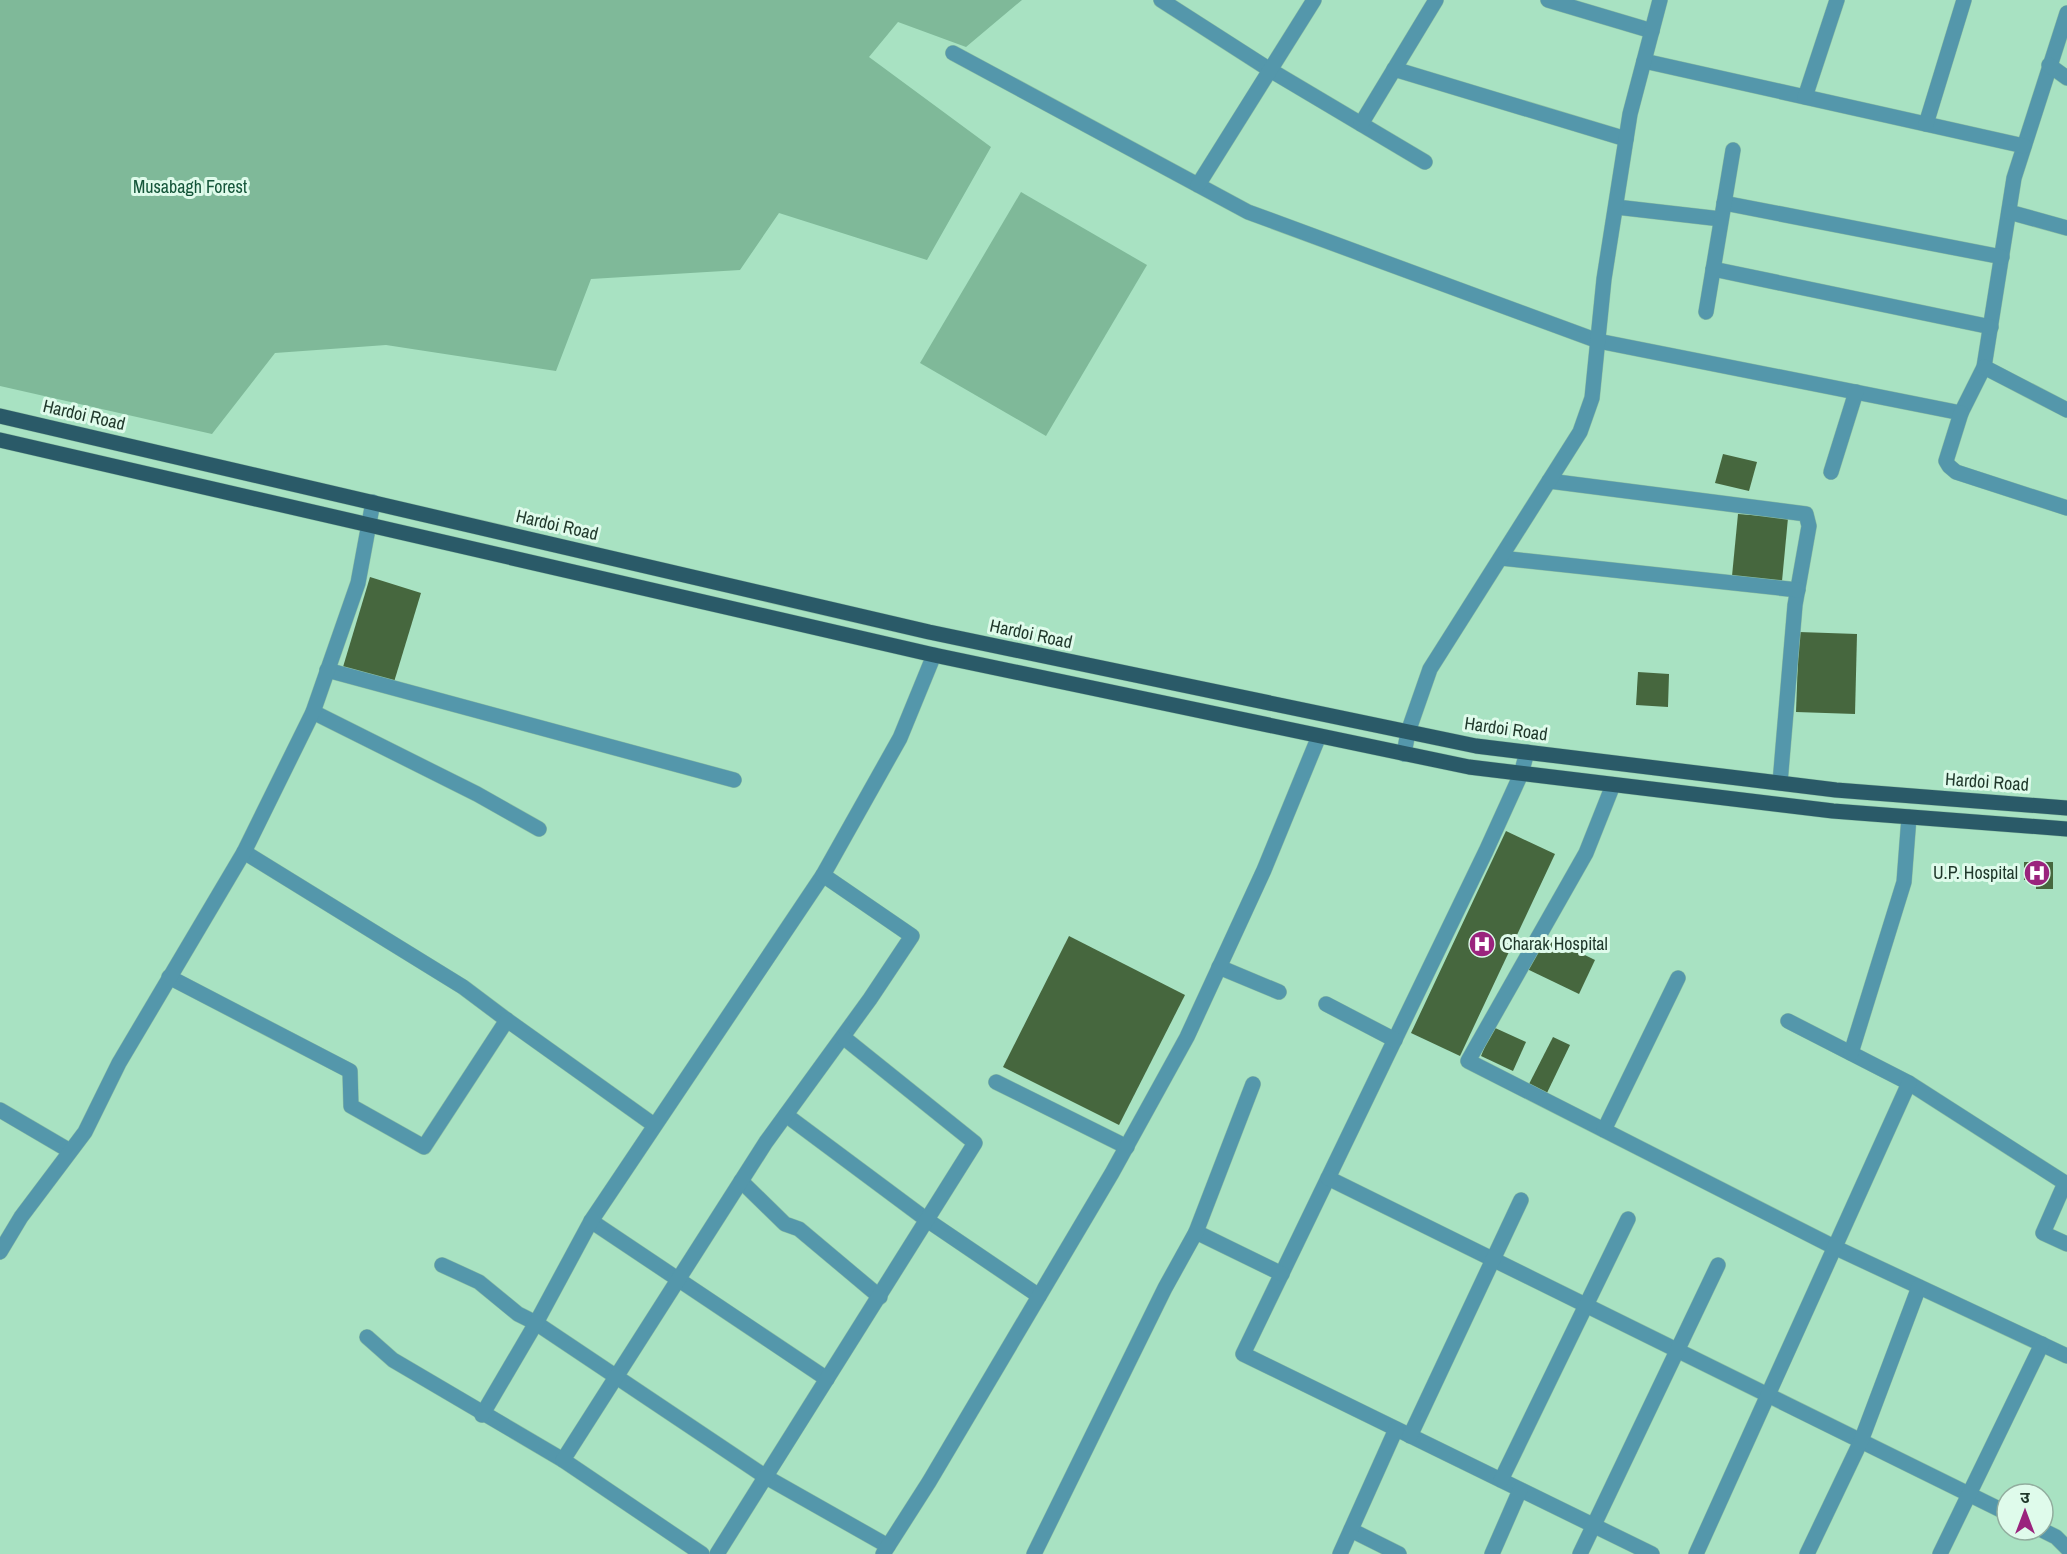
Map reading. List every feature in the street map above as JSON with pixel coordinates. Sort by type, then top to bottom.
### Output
[{"type":"main road","name":"Hardoi Road","points":[[0,416],[981,643],[1476,746],[1836,790],[2067,808]]},
{"type":"main road","points":[[37,448],[42,425]]},
{"type":"main road","points":[[0,440],[934,655],[1469,767],[1833,811],[2067,829]]},
{"type":"main road","points":[[977,664],[981,643]]},
{"type":"street","points":[[1161,0],[1270,70],[1425,162]]},
{"type":"street","points":[[1198,185],[1314,0]]},
{"type":"street","points":[[1361,124],[1436,0]]},
{"type":"street","points":[[1548,0],[1652,31]]},
{"type":"street","points":[[1404,754],[1408,732],[1430,669],[1580,432],[1592,398],[1604,279],[1630,114],[1660,0]]},
{"type":"street","points":[[1805,97],[1837,0]]},
{"type":"street","points":[[1926,124],[1964,0]]},
{"type":"street","points":[[2067,13],[2014,178],[1984,367],[1961,413],[1946,461],[1956,472],[2067,508]]},
{"type":"street","points":[[952,53],[1248,212],[1598,341],[1961,413]]},
{"type":"street","points":[[1644,61],[2024,146]]},
{"type":"street","points":[[2049,65],[2067,78]]},
{"type":"street","points":[[1394,69],[1626,140]]},
{"type":"street","points":[[1706,312],[1733,150]]},
{"type":"street","points":[[1724,203],[2002,256]]},
{"type":"street","points":[[1616,207],[1721,219]]},
{"type":"street","points":[[2008,212],[2067,228]]},
{"type":"street","points":[[1713,269],[1991,327]]},
{"type":"street","points":[[1984,367],[2067,410]]},
{"type":"street","points":[[1831,472],[1857,392]]},
{"type":"street","points":[[1549,481],[1806,514],[1809,526],[1798,590],[1780,783]]},
{"type":"street","points":[[0,1252],[5,1233],[21,1217],[85,1132],[119,1063],[244,852],[313,712],[358,583],[373,502]]},
{"type":"street","points":[[1501,558],[1798,590]]},
{"type":"street","points":[[482,1414],[536,1323],[591,1221],[823,875],[900,738],[934,655]]},
{"type":"street","points":[[327,670],[734,780]]},
{"type":"street","points":[[313,712],[458,784],[539,829]]},
{"type":"street","points":[[442,1264],[479,1282],[518,1314],[536,1323],[617,1376],[766,1477],[886,1550],[1039,1296],[1187,1037],[1264,870],[1319,736]]},
{"type":"street","points":[[1527,752],[1521,774],[1486,851],[1243,1354],[1652,1554]]},
{"type":"street","points":[[1613,785],[1586,853],[1468,1061],[1834,1246],[2067,1356]]},
{"type":"street","points":[[1851,1053],[1904,882],[1909,817]]},
{"type":"street","points":[[244,852],[463,987],[654,1125]]},
{"type":"street","points":[[563,1460],[741,1181],[912,936],[823,875]]},
{"type":"street","points":[[1219,967],[1279,992]]},
{"type":"street","points":[[169,977],[350,1071],[351,1106],[424,1148],[507,1020]]},
{"type":"street","points":[[1604,1130],[1678,978]]},
{"type":"street","points":[[1326,1004],[1395,1040]]},
{"type":"street","points":[[1788,1021],[1909,1083],[2065,1184],[2043,1233],[2067,1244]]},
{"type":"street","points":[[717,1554],[975,1143],[843,1037]]},
{"type":"street","points":[[996,1082],[1126,1147]]},
{"type":"street","points":[[1696,1554],[1909,1083]]},
{"type":"street","points":[[1034,1554],[1165,1288],[1196,1232],[1253,1084]]},
{"type":"street","points":[[0,1110],[70,1152]]},
{"type":"street","points":[[786,1114],[927,1220],[1039,1296]]},
{"type":"street","points":[[1328,1178],[1995,1507]]},
{"type":"street","points":[[741,1181],[785,1224],[799,1229],[880,1297]]},
{"type":"street","points":[[1340,1554],[1521,1200]]},
{"type":"street","points":[[1501,1480],[1628,1220]]},
{"type":"street","points":[[591,1221],[827,1379]]},
{"type":"street","points":[[1196,1232],[1282,1274]]},
{"type":"street","points":[[1580,1554],[1718,1265]]},
{"type":"street","points":[[1807,1554],[1862,1441],[1919,1287]]},
{"type":"street","points":[[367,1338],[393,1360],[563,1460],[702,1554]]},
{"type":"street","points":[[1940,1554],[2042,1344]]},
{"type":"street","points":[[1492,1554],[1520,1490]]},
{"type":"street","points":[[1351,1530],[1400,1554]]},
{"type":"street","points":[[2055,1536],[2067,1548]]},
{"type":"green space","name":"Musabagh Forest","points":[[0,0],[1022,0],[966,47],[898,22],[869,57],[991,147],[927,260],[779,213],[740,270],[591,279],[556,371],[386,345],[275,353],[212,434],[0,386]]},
{"type":"green space","points":[[1021,192],[1147,265],[1046,436],[920,363]]},
{"type":"building","points":[[1723,454],[1757,462],[1749,491],[1715,483]]},
{"type":"building","points":[[1738,514],[1788,518],[1782,581],[1732,576]]},
{"type":"building","points":[[370,577],[421,593],[394,682],[343,667]]},
{"type":"building","points":[[1799,632],[1857,634],[1855,714],[1796,712]]},
{"type":"building","points":[[1638,672],[1669,674],[1668,707],[1636,705]]},
{"type":"building","points":[[1506,831],[1555,854],[1460,1056],[1411,1033]]},
{"type":"building","points":[[2024,862],[2053,862],[2053,889],[2036,889],[2036,880],[2024,880]]},
{"type":"building","points":[[1544,935],[1595,960],[1579,994],[1527,969]]},
{"type":"building","points":[[1069,936],[1185,995],[1119,1125],[1003,1067]]},
{"type":"building","points":[[1493,1027],[1526,1042],[1513,1071],[1481,1056]]},
{"type":"building","points":[[1553,1037],[1570,1045],[1546,1095],[1528,1086]]},
{"type":"place","name":"U.P. Hospital","points":[[2037,873]]},
{"type":"place","name":"Charak Hospital","points":[[1482,944]]}]
